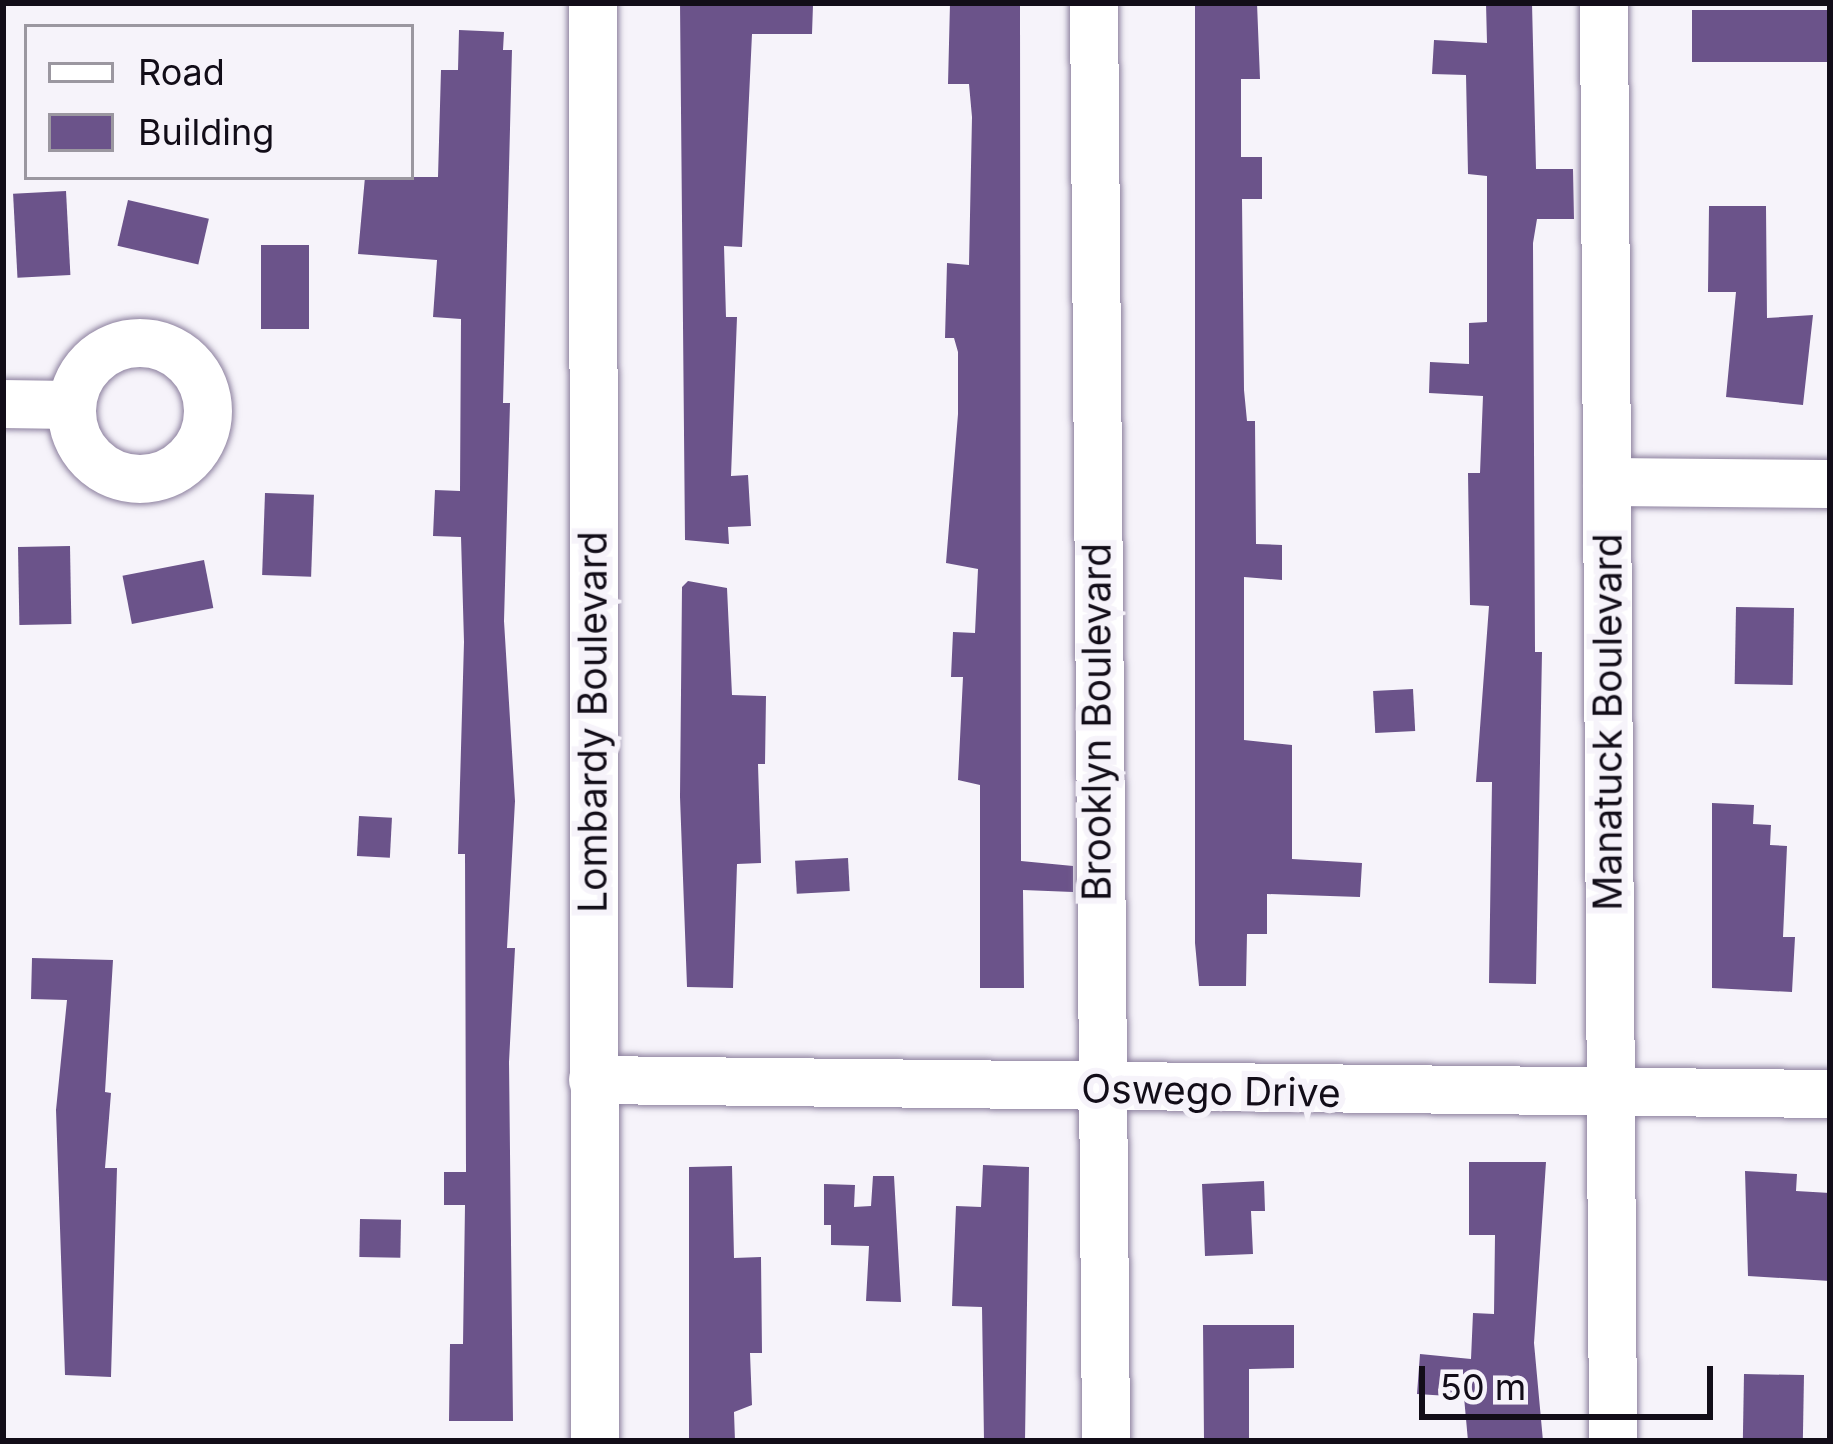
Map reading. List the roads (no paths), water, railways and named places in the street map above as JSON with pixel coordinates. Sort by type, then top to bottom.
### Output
[{"type":"street","name":"Lombardy Boulevard","points":[[593,3],[595,1441]]},
{"type":"street","name":"Brooklyn Boulevard","points":[[1094,3],[1106,1441]]},
{"type":"street","name":"Manatuck Boulevard","points":[[1604,3],[1613,1441]]},
{"type":"street","points":[[3,404],[71,405]]},
{"type":"street","points":[[1606,482],[1830,484]]},
{"type":"street","name":"Oswego Drive","points":[[592,1080],[1104,1090],[1830,1094]]}]
